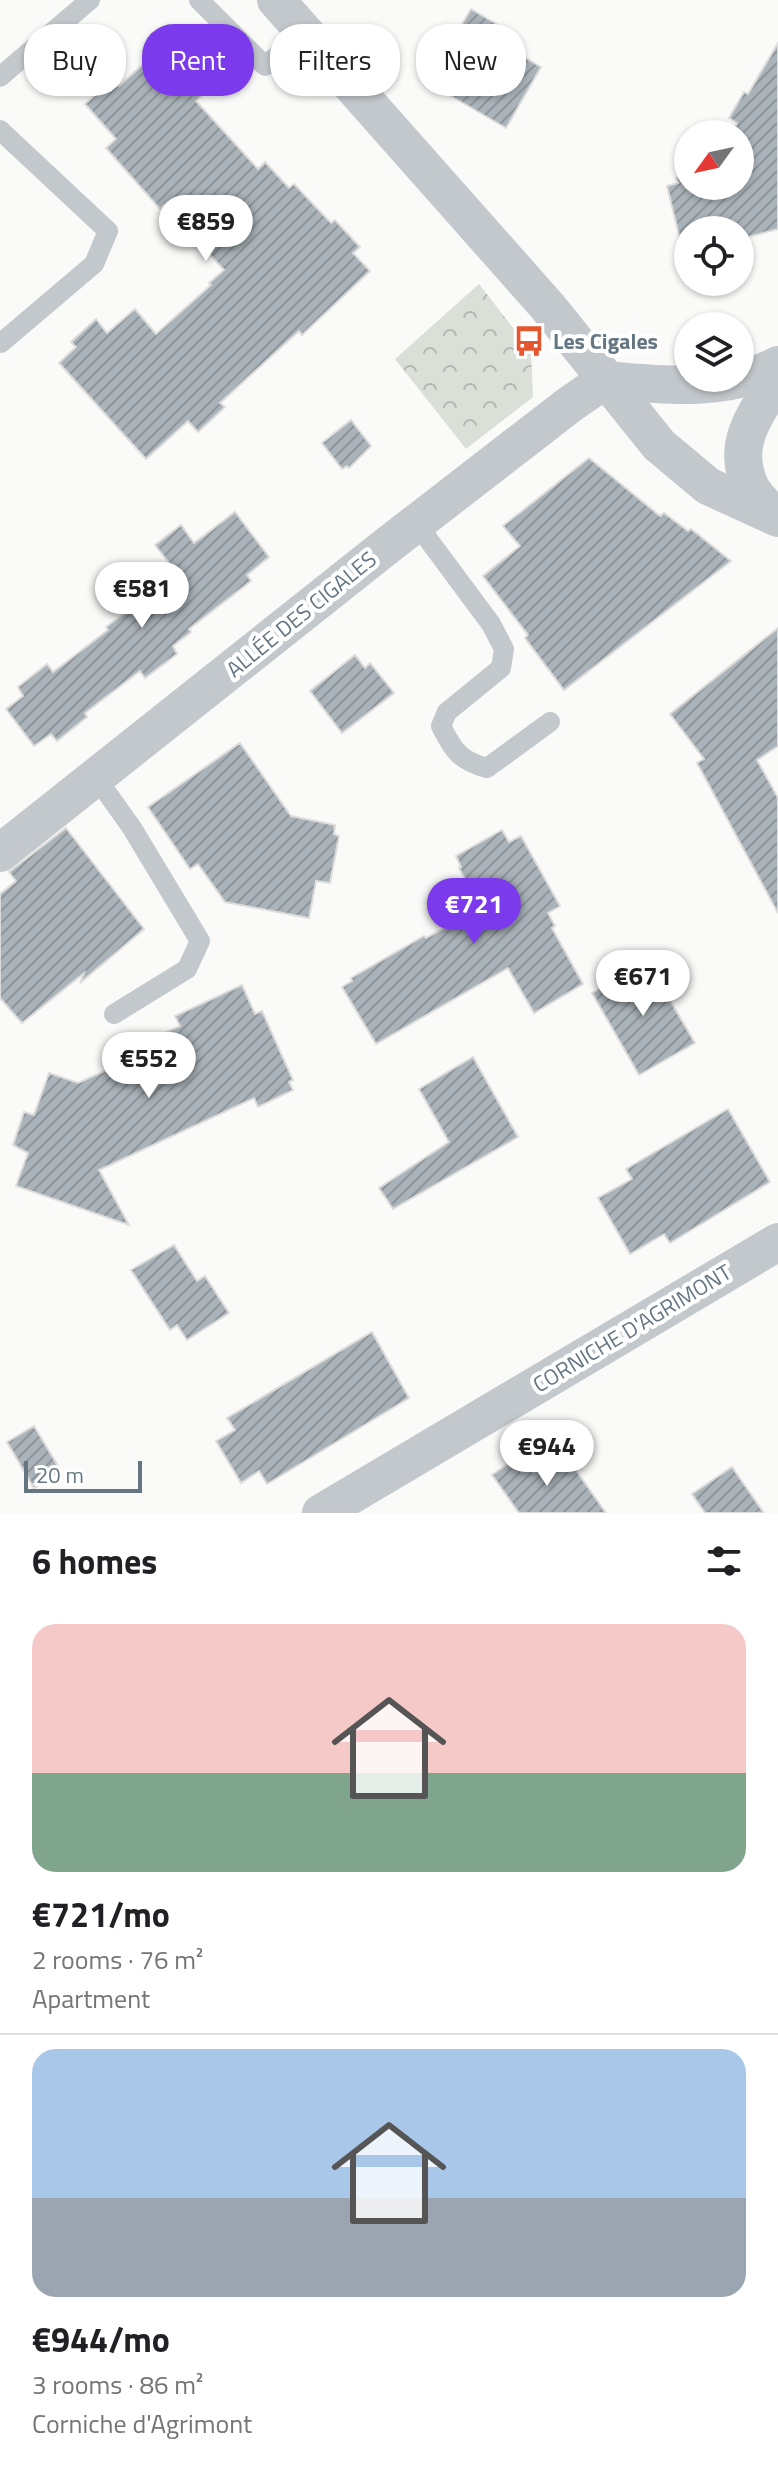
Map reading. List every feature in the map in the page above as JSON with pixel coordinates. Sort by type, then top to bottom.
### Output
[{"type":"street","points":[[276,0],[297,24]]},
{"type":"street","points":[[361,96],[548,307],[659,445],[708,486],[776,517]]},
{"type":"street","points":[[605,380],[677,386],[718,383],[760,375],[778,365]]},
{"type":"street","name":"ALLÉE DES CIGALES","points":[[0,853],[416,523],[605,380]]},
{"type":"street","points":[[776,517],[751,488],[744,462],[743,441],[757,411],[778,380]]},
{"type":"street","name":"CORNICHE D'AGRIMONT","points":[[321,1513],[778,1242]]},
{"type":"lane","points":[[0,77],[90,0]]},
{"type":"lane","points":[[199,0],[265,66],[270,62]]},
{"type":"lane","points":[[0,130],[108,231],[94,264],[1,343]]},
{"type":"lane","points":[[416,523],[491,624],[504,649],[501,668],[447,712],[441,726],[451,747],[468,763],[487,768],[550,722]]},
{"type":"lane","points":[[95,776],[132,828],[200,941],[187,969],[114,1014]]},
{"type":"green space","points":[[479,284],[531,351],[533,397],[466,449],[395,359]]},
{"type":"building","points":[[471,9],[496,24],[462,24]]},
{"type":"building","points":[[778,43],[778,229],[754,235],[754,216],[674,216],[667,186],[674,184],[674,200],[754,200],[754,120],[729,118],[744,92],[748,94]]},
{"type":"building","points":[[526,58],[541,67],[526,93]]},
{"type":"building","points":[[142,65],[142,96],[201,96],[196,101],[258,169],[265,162],[289,188],[294,184],[331,223],[335,220],[360,247],[353,253],[370,271],[302,335],[299,331],[220,403],[225,407],[198,432],[188,421],[146,459],[59,363],[76,347],[71,342],[96,319],[107,333],[135,309],[156,334],[224,270],[164,205],[160,209],[106,148],[116,139],[85,104],[94,96],[126,96],[126,80]]},
{"type":"building","points":[[451,96],[524,96],[506,128]]},
{"type":"building","points":[[351,420],[371,446],[349,468],[342,469],[322,443]]},
{"type":"building","points":[[589,458],[660,516],[664,513],[688,531],[691,529],[731,561],[564,690],[525,638],[528,635],[483,576],[520,546],[503,526]]},
{"type":"building","points":[[235,512],[269,557],[247,575],[251,581],[189,629],[191,632],[173,646],[177,654],[145,678],[140,671],[85,713],[87,717],[57,741],[51,734],[34,746],[6,709],[23,696],[18,687],[47,664],[53,672],[108,630],[106,627],[178,574],[155,545],[181,525],[194,543]]},
{"type":"building","points":[[778,628],[778,746],[757,760],[778,798],[778,913],[697,763],[704,759],[670,714]]},
{"type":"building","points":[[355,655],[365,668],[370,663],[394,693],[342,733],[310,691]]},
{"type":"building","points":[[240,743],[291,816],[335,825],[334,834],[339,836],[330,883],[316,881],[309,918],[225,902],[198,864],[190,869],[148,807]]},
{"type":"building","points":[[66,828],[144,929],[80,983],[84,973],[22,1023],[0,998],[0,894],[16,881],[9,872]]},
{"type":"building","points":[[502,830],[509,842],[521,836],[560,906],[548,913],[555,926],[552,928],[583,984],[534,1013],[508,968],[376,1044],[342,987],[352,981],[351,978],[424,936],[426,938],[481,908],[459,868],[456,856]]},
{"type":"building","points":[[647,961],[695,1043],[639,1075],[592,993]]},
{"type":"building","points":[[242,985],[255,1014],[262,1011],[293,1080],[289,1082],[293,1090],[258,1107],[254,1098],[99,1170],[129,1225],[16,1186],[28,1153],[13,1145],[24,1112],[34,1115],[49,1073],[78,1083],[143,1054],[139,1045],[180,1026],[175,1016]]},
{"type":"building","points":[[473,1057],[518,1137],[393,1209],[379,1188],[449,1142],[419,1089]]},
{"type":"building","points":[[728,1109],[770,1182],[670,1243],[664,1234],[630,1254],[598,1198],[632,1179],[626,1169]]},
{"type":"building","points":[[174,1245],[197,1281],[205,1276],[229,1313],[187,1340],[177,1325],[170,1330],[131,1270]]},
{"type":"building","points":[[372,1332],[409,1398],[267,1484],[259,1471],[241,1483],[216,1441],[235,1430],[227,1418]]},
{"type":"building","points":[[34,1426],[61,1471],[34,1488],[7,1442]]},
{"type":"building","points":[[563,1452],[606,1513],[519,1513],[492,1475],[521,1455],[533,1472]]},
{"type":"building","points":[[732,1467],[764,1513],[705,1513],[692,1494]]},
{"type":"place","name":"Les Cigales","points":[[529,341]]}]
